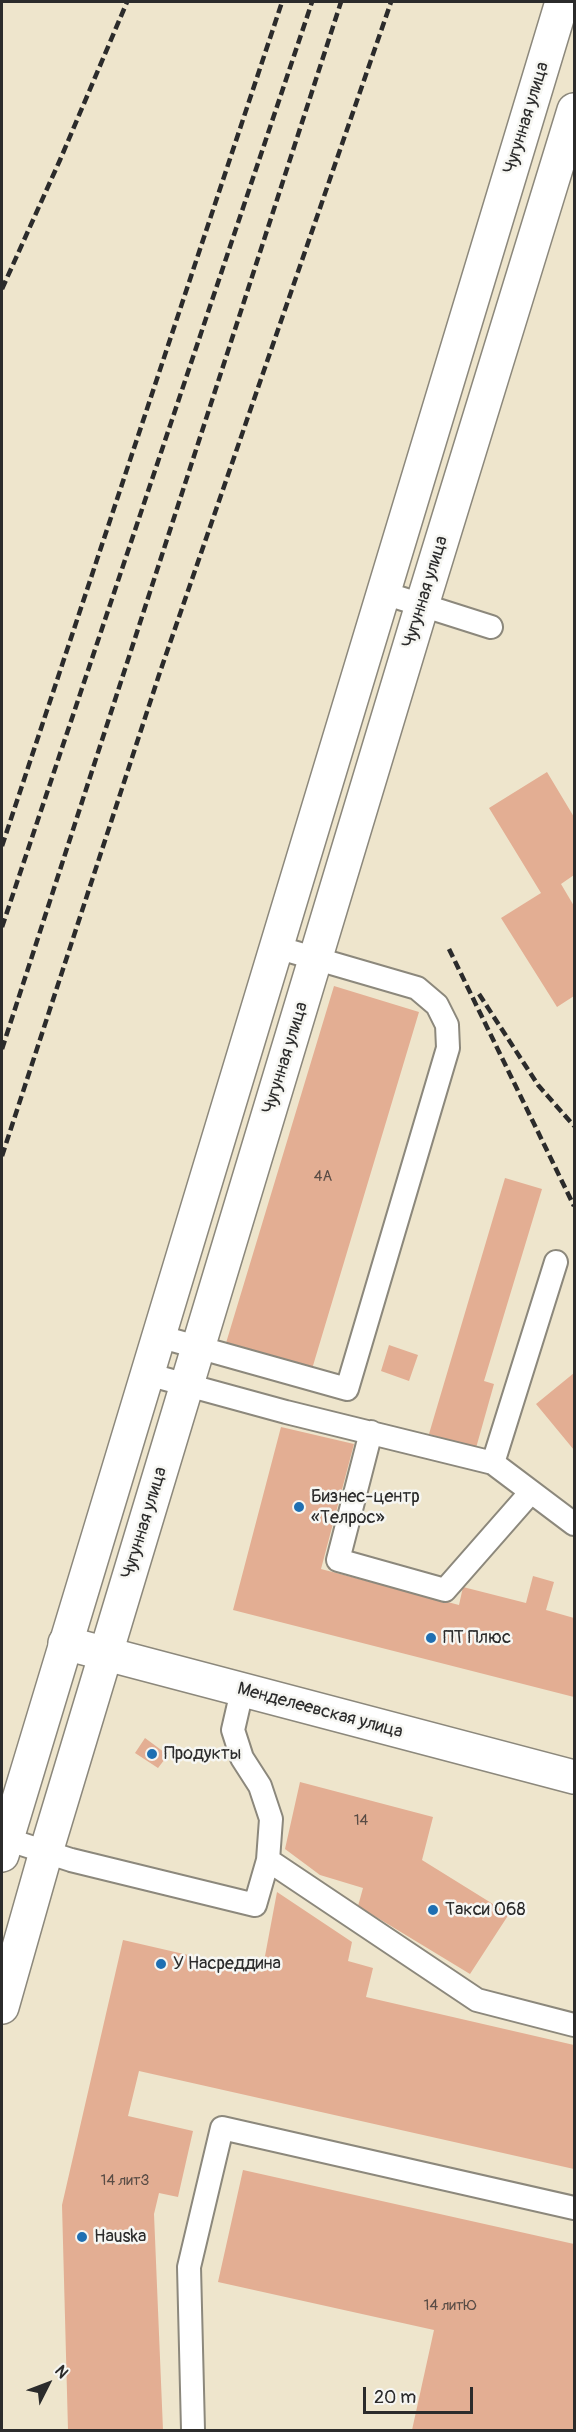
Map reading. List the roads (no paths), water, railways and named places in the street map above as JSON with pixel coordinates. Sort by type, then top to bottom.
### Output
[{"type":"street","name":"Чугунная улица","points":[[4,1847],[562,2]]},
{"type":"street","name":"Чугунная улица","points":[[2,2007],[46,1852],[422,605],[574,110]]},
{"type":"street","name":"Менделеевская улица","points":[[65,1643],[574,1777]]},
{"type":"lane","points":[[384,593],[490,627]]},
{"type":"lane","points":[[158,1336],[347,1389],[448,1048],[447,1026],[437,1005],[417,988],[276,947]]},
{"type":"lane","points":[[493,1463],[556,1263]]},
{"type":"lane","points":[[147,1374],[493,1463],[574,1524]]},
{"type":"lane","points":[[370,1432],[338,1560],[445,1590],[531,1492]]},
{"type":"lane","points":[[4,1847],[46,1852],[255,1905],[268,1860],[271,1819],[260,1786],[242,1758],[234,1730],[242,1691]]},
{"type":"lane","points":[[268,1860],[477,2000],[574,2025]]},
{"type":"lane","points":[[193,2430],[189,2267],[222,2128],[574,2208]]},
{"type":"railway","points":[[2,289],[127,2]]},
{"type":"railway","points":[[2,846],[282,2]]},
{"type":"railway","points":[[2,927],[312,2]]},
{"type":"railway","points":[[2,1049],[341,2]]},
{"type":"railway","points":[[2,1156],[159,675],[391,2]]},
{"type":"railway","points":[[449,949],[574,1206]]},
{"type":"railway","points":[[479,994],[538,1085],[574,1126]]},
{"type":"place","name":"Бизнес-центр «Телрос»","points":[[299,1507]]},
{"type":"place","name":"ПТ Плюс","points":[[431,1638]]},
{"type":"place","name":"Продукты","points":[[152,1754]]},
{"type":"place","name":"Такси 068","points":[[433,1910]]},
{"type":"place","name":"У Насреддина","points":[[161,1964]]},
{"type":"place","name":"Hauska","points":[[82,2237]]}]
